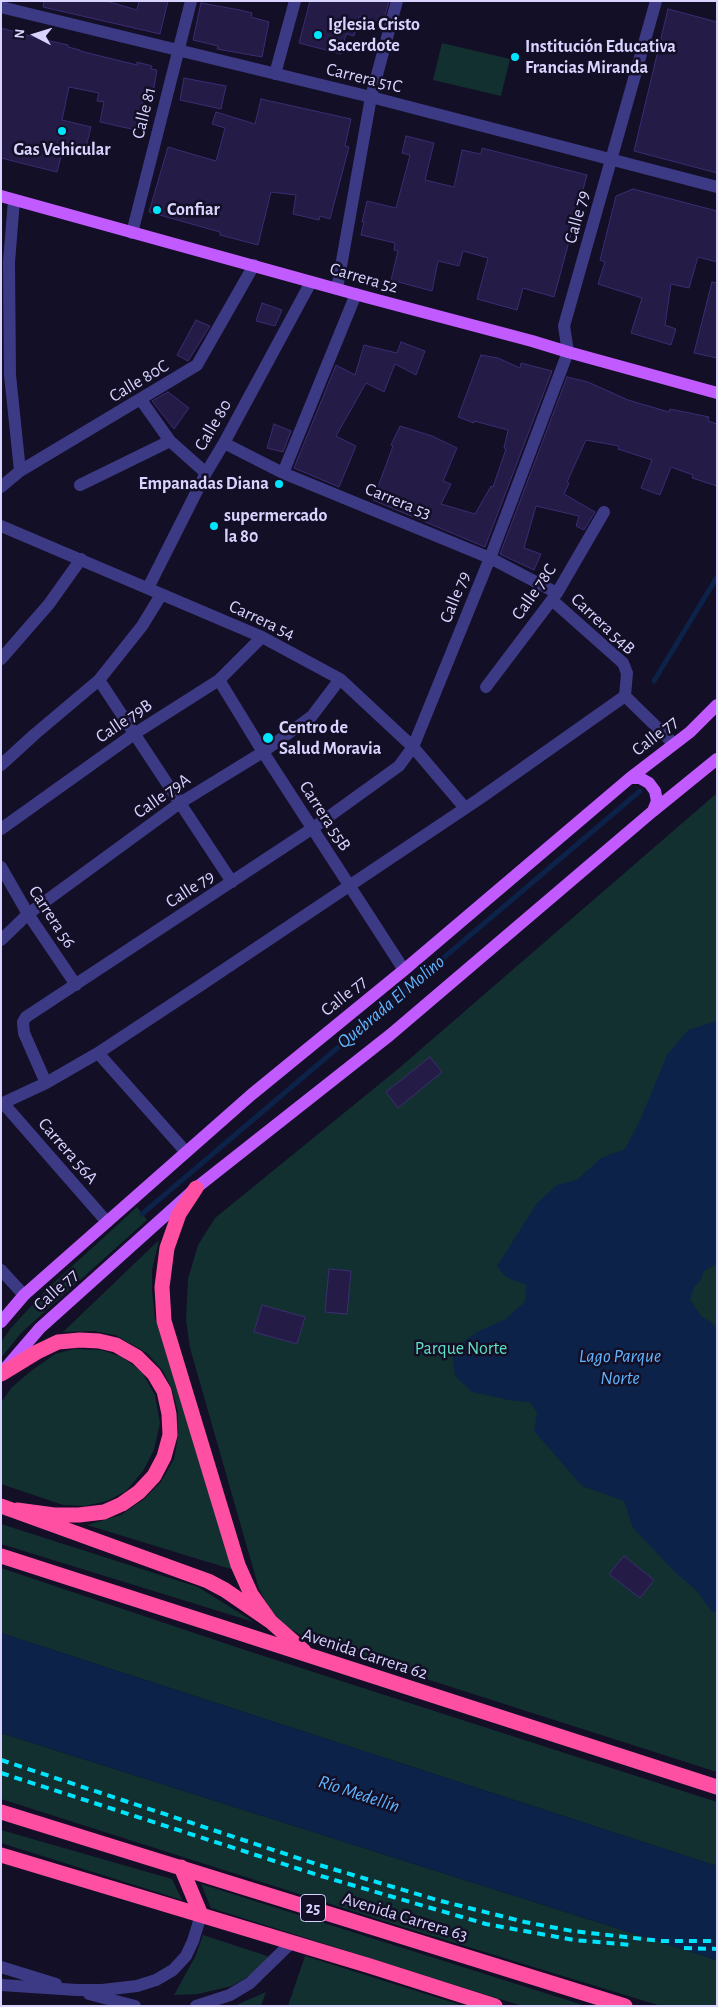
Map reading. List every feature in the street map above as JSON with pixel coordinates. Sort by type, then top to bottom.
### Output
[{"type":"highway","points":[[196,1188],[179,1214],[167,1248],[162,1286],[164,1321],[238,1565],[251,1594],[270,1621]]},
{"type":"highway","points":[[1,1373],[58,1342],[80,1340],[99,1341],[116,1345],[137,1357],[154,1374],[164,1391],[169,1414],[170,1435],[164,1457],[154,1476],[139,1492],[122,1504],[104,1512],[79,1515],[54,1515],[16,1510]]},
{"type":"highway","points":[[1,1506],[208,1581],[225,1590],[270,1621],[309,1655]]},
{"type":"highway","name":"Avenida Carrera 62","points":[[1,1556],[717,1787]]},
{"type":"highway","name":"Avenida Carrera 63","points":[[1,1812],[625,2006]]},
{"type":"highway","name":"25","points":[[1,1855],[495,2006]]},
{"type":"highway","points":[[181,1867],[201,1915]]},
{"type":"main road","name":"Carrera 52","points":[[8,198],[311,282],[532,340],[568,352],[717,393]]},
{"type":"main road","name":"Calle 77","points":[[1,1322],[24,1296],[251,1095],[404,970],[630,778],[690,732],[717,705]]},
{"type":"main road","name":"Calle 77","points":[[1,1373],[22,1346],[50,1318],[196,1188],[390,1035],[653,811],[717,760]]},
{"type":"main road","points":[[630,778],[640,778],[649,783],[655,791],[656,802],[653,811]]},
{"type":"street","name":"Calle 81","points":[[132,233],[191,1]]},
{"type":"street","points":[[275,74],[296,1]]},
{"type":"street","points":[[337,289],[371,97],[397,1]]},
{"type":"street","name":"Calle 79","points":[[46,1083],[24,1032],[22,1022],[26,1017],[313,828],[399,766],[413,747],[490,558],[568,352],[564,326],[656,1]]},
{"type":"street","name":"Carrera 51C","points":[[1,7],[371,97],[717,187]]},
{"type":"street","points":[[8,198],[10,375],[20,471]]},
{"type":"street","name":"Calle 80C","points":[[1,487],[20,471],[197,365],[254,265]]},
{"type":"street","name":"Calle 80","points":[[148,588],[206,473],[311,282]]},
{"type":"street","points":[[283,473],[356,294]]},
{"type":"street","points":[[141,400],[170,441],[206,473]]},
{"type":"street","points":[[80,485],[170,441]]},
{"type":"street","name":"Carrera 53","points":[[224,443],[283,473],[490,558],[554,597]]},
{"type":"street","name":"Calle 78C","points":[[486,687],[554,597],[604,512]]},
{"type":"street","name":"Carrera 54","points":[[2,528],[81,559],[262,637],[340,679],[413,747],[465,808]]},
{"type":"street","points":[[1,659],[48,604],[81,559]]},
{"type":"street","points":[[1,765],[99,680],[142,626],[161,595]]},
{"type":"street","name":"Carrera 54B","points":[[554,597],[623,663],[627,673],[625,696]]},
{"type":"street","name":"Calle 79B","points":[[1,829],[134,734],[218,680],[262,637]]},
{"type":"street","name":"Calle 79A","points":[[1,940],[28,914],[180,803],[262,752],[312,716],[340,679]]},
{"type":"street","points":[[99,680],[232,882]]},
{"type":"street","name":"Carrera 55B","points":[[218,680],[262,752],[404,970]]},
{"type":"street","points":[[2,1104],[46,1083],[98,1053],[287,929],[625,696],[674,744]]},
{"type":"street","name":"Carrera 56","points":[[1,867],[28,914],[76,985]]},
{"type":"street","points":[[98,1053],[186,1152]]},
{"type":"street","name":"Carrera 56A","points":[[2,1104],[107,1222]]},
{"type":"street","points":[[1,1270],[24,1296]]},
{"type":"street","points":[[1,1985],[102,1990],[137,1986],[156,1980],[173,1970],[186,1956],[194,1941],[201,1915]]},
{"type":"street","points":[[196,2006],[230,1996],[250,1983],[292,1943]]},
{"type":"street","points":[[1,1967],[135,2006]]},
{"type":"green space","points":[[442,43],[510,59],[501,96],[433,80]]},
{"type":"green space","name":"Parque Norte","points":[[717,793],[717,1772],[323,1646],[287,1627],[271,1611],[259,1589],[190,1348],[186,1320],[188,1279],[198,1245],[215,1218],[398,1069]]},
{"type":"green space","points":[[137,1207],[147,1220],[21,1333],[1,1358],[1,1342],[11,1328],[47,1289]]},
{"type":"green space","points":[[159,1240],[152,1270],[155,1318],[234,1570],[87,1525],[121,1515],[143,1500],[161,1482],[174,1459],[178,1437],[178,1412],[172,1389],[163,1371],[147,1353],[115,1335],[94,1331],[63,1332]]},
{"type":"green space","points":[[74,1349],[101,1350],[122,1357],[142,1372],[155,1395],[160,1423],[154,1450],[143,1471],[126,1491],[107,1501],[85,1506],[63,1505],[1,1484],[2,1401],[12,1387],[31,1371],[55,1354]]},
{"type":"green space","points":[[1,1524],[198,1587],[254,1622],[1,1544]]},
{"type":"green space","points":[[1,1568],[245,1650],[717,1802],[717,1866],[1,1633]]},
{"type":"green space","points":[[1,1733],[717,1960],[717,2006],[661,2006],[393,1924],[1,1799]]},
{"type":"green space","points":[[1,1830],[172,1879],[182,1900],[1,1843]]},
{"type":"green space","points":[[201,1884],[586,2006],[522,2006],[211,1908]]},
{"type":"green space","points":[[203,1935],[270,1957],[254,1973],[232,1986],[198,1994],[174,1995],[195,1957]]},
{"type":"green space","points":[[305,1956],[464,2006],[288,2006]]},
{"type":"green space","points":[[266,1992],[261,2006],[234,2006]]},
{"type":"water","name":"Lago Parque Norte","points":[[717,1021],[717,1265],[703,1272],[701,1280],[694,1287],[690,1300],[702,1317],[711,1322],[717,1329],[717,1613],[711,1611],[697,1591],[675,1572],[633,1528],[624,1501],[582,1486],[534,1431],[537,1413],[530,1402],[514,1401],[472,1392],[455,1376],[452,1355],[462,1343],[479,1331],[504,1320],[525,1302],[526,1285],[506,1277],[497,1266],[537,1203],[557,1185],[577,1180],[601,1158],[625,1149],[641,1118],[667,1055],[688,1030]]},
{"type":"water","name":"Río Medellín","points":[[1,1633],[717,1866],[717,1960],[1,1733]]},
{"type":"building","points":[[44,1],[106,1],[137,10],[139,1],[168,1],[160,34],[43,7]]},
{"type":"building","points":[[310,1],[389,1],[383,23],[359,16],[354,36],[346,34],[341,54],[299,43]]},
{"type":"building","points":[[201,3],[252,13],[251,17],[269,22],[262,57],[217,49],[218,46],[193,40]]},
{"type":"building","points":[[668,9],[717,22],[717,173],[634,151]]},
{"type":"building","points":[[1,28],[68,45],[68,47],[80,51],[137,65],[137,62],[152,66],[151,69],[157,70],[153,93],[145,91],[136,130],[100,122],[104,102],[97,101],[99,93],[69,87],[62,120],[91,127],[86,147],[65,142],[57,172],[1,158]]},
{"type":"building","points":[[184,78],[226,86],[221,109],[180,100]]},
{"type":"building","points":[[261,99],[351,119],[345,146],[349,147],[330,219],[320,216],[319,220],[293,214],[296,195],[271,192],[258,245],[149,212],[168,147],[216,161],[225,128],[212,124],[216,112],[255,124]]},
{"type":"building","points":[[406,136],[434,143],[425,180],[454,187],[462,150],[481,154],[482,148],[587,175],[554,297],[523,288],[517,310],[477,299],[488,258],[463,251],[459,266],[438,261],[432,291],[391,280],[398,251],[394,250],[395,243],[361,235],[364,222],[362,222],[367,201],[396,208],[410,155],[402,153]]},
{"type":"building","points":[[633,189],[717,211],[717,262],[698,257],[689,288],[671,284],[665,325],[676,329],[671,345],[631,333],[642,298],[598,284],[605,262],[600,260],[616,196]]},
{"type":"building","points":[[712,282],[717,283],[717,358],[694,353]]},
{"type":"building","points":[[262,303],[282,310],[275,326],[256,321]]},
{"type":"building","points":[[196,320],[210,326],[188,361],[177,355]]},
{"type":"building","points":[[401,342],[425,351],[416,375],[395,364],[384,392],[366,383],[336,436],[356,446],[339,487],[294,468],[336,365],[355,375],[364,345],[397,353]]},
{"type":"building","points":[[481,355],[498,358],[520,368],[521,363],[552,371],[485,547],[373,500],[393,446],[391,445],[400,426],[432,436],[457,448],[443,481],[451,484],[441,504],[475,514],[491,486],[493,487],[506,449],[504,448],[508,430],[474,421],[474,423],[458,417]]},
{"type":"building","points":[[567,377],[588,382],[628,400],[669,412],[670,409],[709,417],[708,421],[717,424],[717,486],[692,478],[693,475],[671,467],[660,495],[641,488],[652,460],[618,449],[619,446],[586,440],[567,482],[569,483],[564,494],[595,512],[584,530],[576,526],[579,516],[536,506],[524,548],[541,554],[534,570],[500,554]]},
{"type":"building","points":[[168,392],[189,408],[174,429],[152,401]]},
{"type":"building","points":[[274,424],[291,431],[283,452],[267,448]]},
{"type":"building","points":[[430,1057],[442,1072],[398,1108],[386,1092]]},
{"type":"building","points":[[329,1269],[351,1271],[347,1314],[325,1312]]},
{"type":"building","points":[[262,1305],[305,1317],[297,1344],[254,1332]]},
{"type":"building","points":[[624,1556],[654,1580],[640,1598],[609,1574]]},
{"type":"waterway","name":"Quebrada El Molino","points":[[654,681],[717,577]]},
{"type":"waterway","name":"Quebrada El Molino","points":[[142,1214],[640,791]]},
{"type":"railway","points":[[1,1760],[316,1864],[437,1900],[525,1922],[572,1931],[661,1941],[717,1941]]},
{"type":"railway","points":[[1,1773],[321,1876],[486,1924],[574,1940],[632,1945]]},
{"type":"railway","points":[[684,1948],[717,1949]]},
{"type":"place","name":"Iglesia Cristo Sacerdote","points":[[318,35]]},
{"type":"place","name":"Institución Educativa Francias Miranda","points":[[515,57]]},
{"type":"place","name":"Gas Vehicular","points":[[62,131]]},
{"type":"place","name":"Confiar","points":[[157,210]]},
{"type":"place","name":"Empanadas Diana","points":[[279,484]]},
{"type":"place","name":"supermercado la 80","points":[[214,526]]},
{"type":"place","name":"Centro de Salud Moravia","points":[[268,738]]}]
